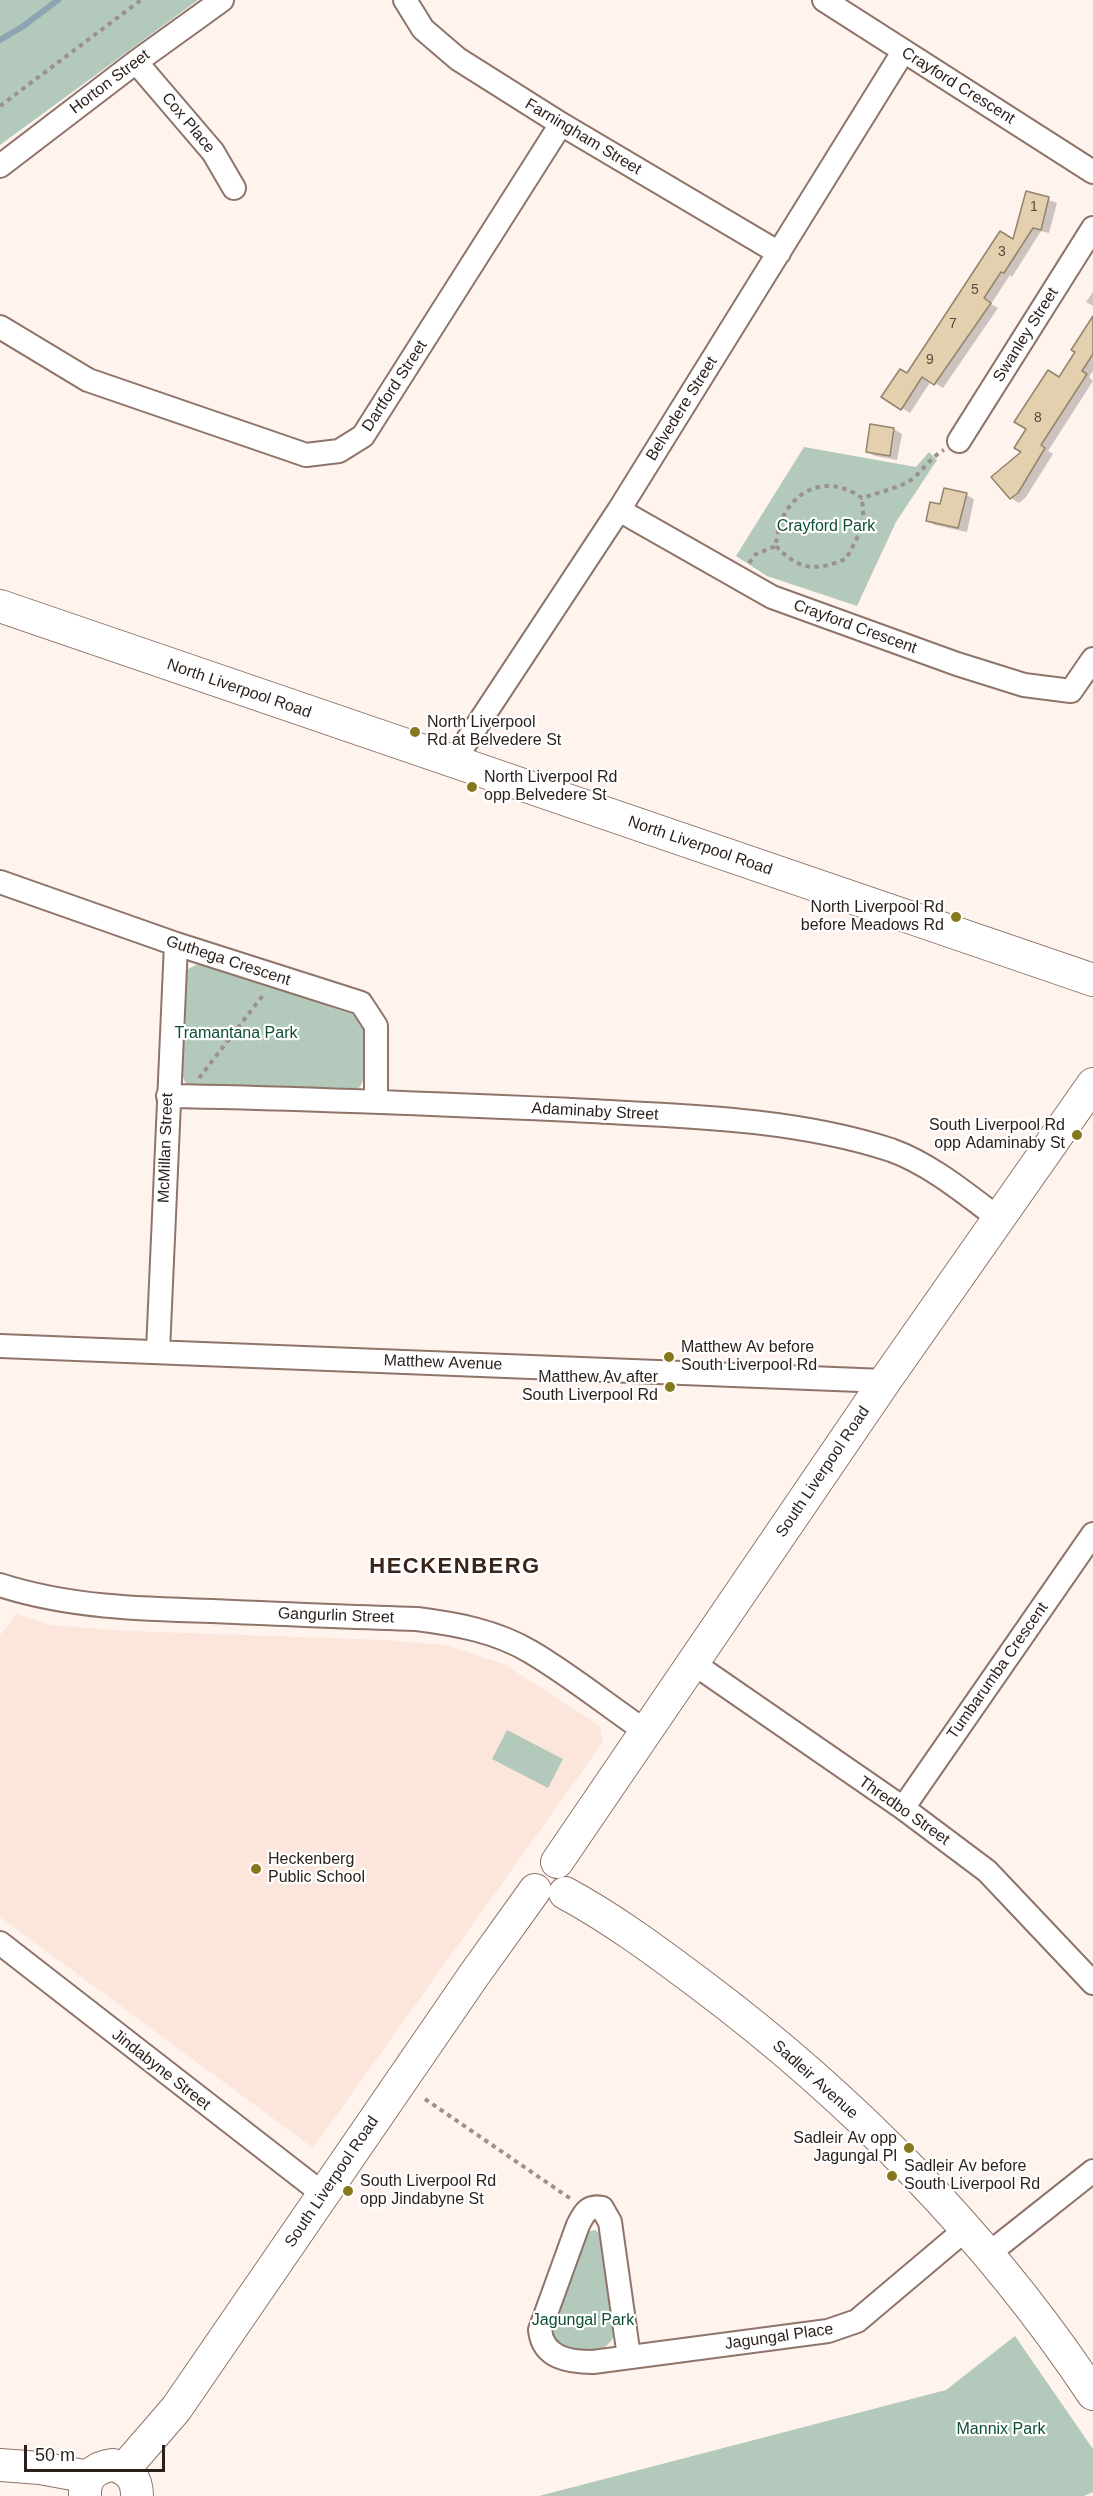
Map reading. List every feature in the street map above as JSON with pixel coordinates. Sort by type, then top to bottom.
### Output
[{"type":"main road","name":"North Liverpool Road","points":[[0,606],[1093,980]]},
{"type":"main road","name":"South Liverpool Road","points":[[130,2482],[176,2409],[323,2194],[550,1892],[532,1877],[534,1871],[544,1862],[557,1862],[885,1381],[1093,1084]]},
{"type":"main road","name":"Sadleir Avenue","points":[[550,1892],[601,1912],[665,1958],[785,2052],[886,2145],[966,2229],[1050,2333],[1093,2394]]},
{"type":"main road","points":[[0,2465],[40,2468],[87,2486],[104,2466],[130,2482]]},
{"type":"street","name":"Horton Street","points":[[0,166],[136,62],[222,0]]},
{"type":"street","name":"Farningham Street","points":[[405,0],[423,29],[458,59],[561,124],[778,253]]},
{"type":"street","name":"Crayford Crescent","points":[[824,0],[1093,172]]},
{"type":"street","name":"Belvedere Street","points":[[453,762],[619,510],[903,52]]},
{"type":"street","name":"Cox Place","points":[[136,62],[213,152],[234,188]]},
{"type":"street","name":"Dartford Street","points":[[0,327],[88,380],[306,455],[339,451],[363,436],[561,124]]},
{"type":"street","name":"Swanley Street","points":[[959,441],[1093,228]]},
{"type":"street","name":"Crayford Crescent","points":[[619,510],[772,597],[957,664],[1024,685],[1071,691],[1093,659]]},
{"type":"street","name":"Guthega Crescent","points":[[0,882],[176,944],[361,1003],[376,1026],[376,1100]]},
{"type":"street","name":"McMillan Street","points":[[158,1351],[179,1096],[176,944]]},
{"type":"street","name":"Adaminaby Street","points":[[179,1096],[376,1100],[706,1118],[846,1139],[892,1151],[920,1163],[998,1218]]},
{"type":"street","name":"Matthew Avenue","points":[[0,1346],[885,1381]]},
{"type":"street","name":"Tumbarumba Crescent","points":[[903,1808],[1093,1534]]},
{"type":"street","name":"Gangurlin Street","points":[[0,1585],[50,1599],[71,1602],[165,1610],[417,1619],[454,1624],[491,1634],[531,1652],[645,1731]]},
{"type":"street","name":"Thredbo Street","points":[[693,1664],[903,1808],[987,1871],[1093,1983]]},
{"type":"street","name":"Jindabyne Street","points":[[0,1943],[323,2194]]},
{"type":"street","points":[[987,2255],[1093,2171]]},
{"type":"street","points":[[587,2210],[595,2206],[602,2208],[610,2222],[629,2357]]},
{"type":"street","name":"Jagungal Place","points":[[587,2210],[542,2319],[541,2340],[553,2354],[577,2362],[845,2327],[857,2321],[966,2229]]},
{"type":"path","points":[[0,106],[141,0]]},
{"type":"path","points":[[862,498],[908,482],[922,471],[933,456],[959,441]]},
{"type":"path","points":[[776,546],[777,529],[785,512],[806,491],[826,484],[848,488],[862,498]]},
{"type":"path","points":[[776,546],[794,563],[815,568],[846,559],[857,543],[864,525],[862,498]]},
{"type":"path","points":[[737,577],[756,554],[776,546]]},
{"type":"path","points":[[179,1096],[194,1080],[199,1078],[278,976]]},
{"type":"path","points":[[425,2099],[587,2210]]},
{"type":"shaded area","name":"Heckenberg Public School","points":[[16,1614],[50,1625],[130,1631],[386,1640],[445,1645],[504,1664],[600,1726],[603,1742],[313,2148],[0,1917],[0,1635]]},
{"type":"green space","points":[[0,0],[198,0],[0,145]]},
{"type":"green space","name":"Crayford Park","points":[[804,447],[916,467],[929,452],[937,460],[896,522],[857,606],[767,576],[736,556]]},
{"type":"green space","name":"Tramantana Park","points":[[200,963],[354,1015],[364,1028],[366,1044],[363,1080],[360,1087],[347,1094],[195,1088],[185,1082],[179,1067],[184,971]]},
{"type":"green space","points":[[507,1730],[563,1759],[548,1788],[492,1759]]},
{"type":"green space","name":"Jagungal Park","points":[[595,2230],[602,2236],[614,2336],[602,2349],[594,2352],[577,2351],[554,2341],[550,2323],[587,2232]]},
{"type":"green space","name":"Mannix Park","points":[[1015,2336],[1093,2449],[1093,2492],[1084,2496],[539,2496],[946,2390]]},
{"type":"building","points":[[1026,191],[1049,197],[1041,230],[1033,228],[1004,273],[1001,272],[984,298],[991,303],[934,385],[922,377],[901,410],[881,397],[900,369],[907,373],[1000,231],[1013,239]]},
{"type":"building","points":[[1093,316],[1093,354],[1082,371],[1087,374],[1041,445],[1045,448],[1018,493],[1010,499],[991,477],[1021,452],[1014,448],[1026,429],[1014,422],[1048,370],[1059,377],[1075,352],[1071,350]]},
{"type":"building","points":[[870,424],[894,428],[890,456],[866,452]]},
{"type":"building","points":[[944,488],[967,493],[958,528],[926,521],[930,502],[940,504]]},
{"type":"waterway","points":[[0,40],[58,0]]},
{"type":"place","name":"North Liverpool Rd at Belvedere St","points":[[415,732]]},
{"type":"place","name":"North Liverpool Rd opp Belvedere St","points":[[472,787]]},
{"type":"place","name":"North Liverpool Rd before Meadows Rd","points":[[956,917]]},
{"type":"place","name":"South Liverpool Rd opp Adaminaby St","points":[[1077,1135]]},
{"type":"place","name":"Matthew Av before South Liverpool Rd","points":[[669,1357]]},
{"type":"place","name":"Matthew Av after South Liverpool Rd","points":[[670,1387]]},
{"type":"place","name":"Heckenberg Public School","points":[[256,1869]]},
{"type":"place","name":"Sadleir Av opp Jagungal Pl","points":[[909,2148]]},
{"type":"place","name":"Sadleir Av before South Liverpool Rd","points":[[892,2176]]},
{"type":"place","name":"South Liverpool Rd opp Jindabyne St","points":[[348,2191]]},
{"type":"district","name":"HECKENBERG","points":[[455,1567]]}]
